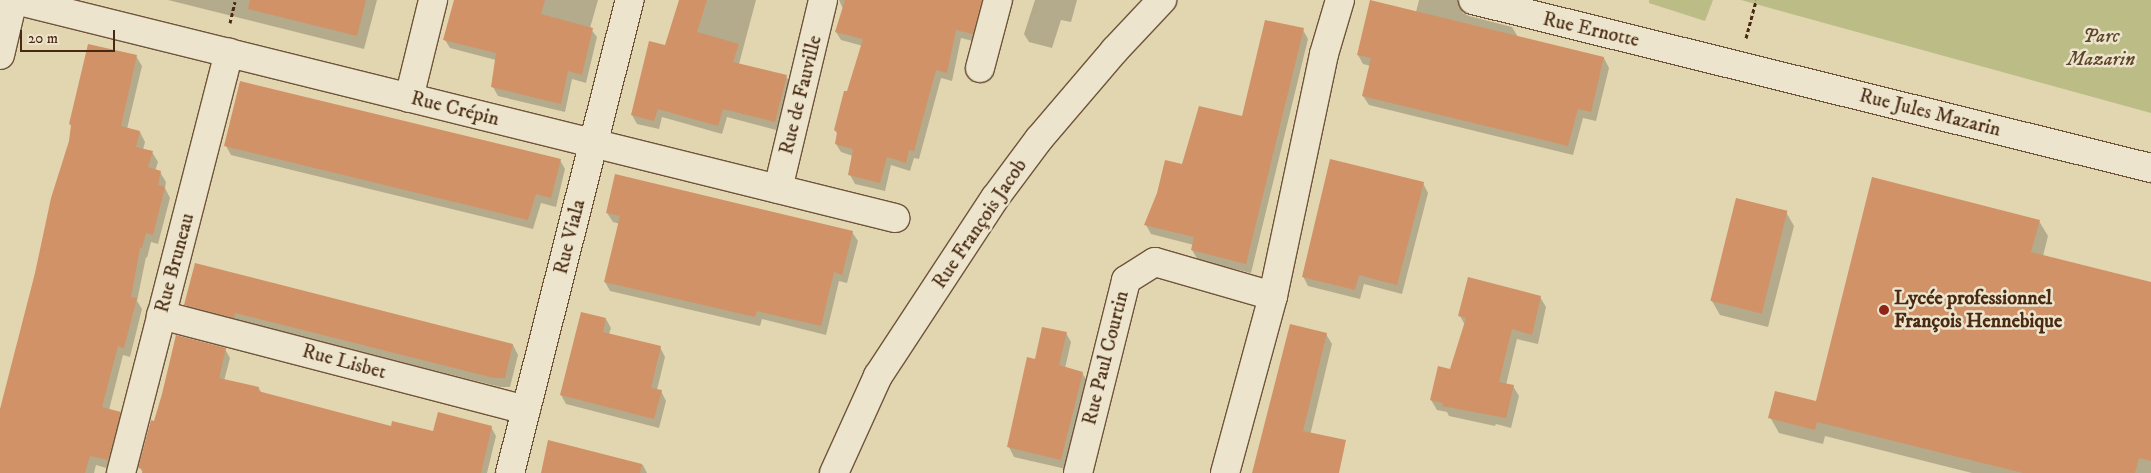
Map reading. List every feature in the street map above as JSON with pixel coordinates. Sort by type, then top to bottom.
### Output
[{"type":"street","name":"Rue Crépin","points":[[14,0],[895,218]]},
{"type":"street","points":[[0,55],[14,0]]},
{"type":"street","points":[[409,98],[433,0]]},
{"type":"street","name":"Rue Viala","points":[[510,473],[630,0]]},
{"type":"street","name":"Rue de Fauville","points":[[778,189],[824,0]]},
{"type":"street","points":[[980,68],[998,0]]},
{"type":"street","name":"Rue François Jacob","points":[[834,473],[878,376],[996,198],[1046,132],[1115,50],[1162,0]]},
{"type":"street","points":[[1226,473],[1273,296],[1324,54],[1340,0]]},
{"type":"street","name":"Rue Ernotte","points":[[1473,0],[1541,9],[1709,58]]},
{"type":"street","name":"Rue Bruneau","points":[[121,473],[230,53]]},
{"type":"street","name":"Rue Jules Mazarin","points":[[1709,58],[2151,168]]},
{"type":"street","name":"Rue Paul Courtin","points":[[1078,473],[1126,280],[1156,262],[1273,296]]},
{"type":"street","name":"Rue Lisbet","points":[[162,315],[526,410]]},
{"type":"green space","points":[[1649,0],[1713,0],[1705,21],[1649,3]]},
{"type":"green space","name":"Parc Mazarin","points":[[1741,0],[2151,0],[2151,113]]},
{"type":"building","points":[[250,0],[366,0],[357,36],[248,9]]},
{"type":"building","points":[[454,0],[545,0],[541,14],[593,28],[582,75],[568,71],[561,104],[491,87],[496,53],[443,40]]},
{"type":"building","points":[[679,0],[707,0],[697,32],[739,44],[733,62],[787,75],[775,122],[723,109],[718,126],[658,109],[654,121],[631,115],[649,41],[665,45]]},
{"type":"building","points":[[845,0],[982,0],[973,34],[956,30],[947,73],[936,70],[914,151],[909,150],[906,163],[887,157],[880,183],[848,175],[853,149],[835,144],[837,132],[834,130],[844,91],[847,91],[863,39],[835,32]]},
{"type":"building","points":[[1370,0],[1604,57],[1591,112],[1578,109],[1568,146],[1362,96],[1371,58],[1357,55]]},
{"type":"building","points":[[1265,20],[1304,28],[1246,264],[1191,250],[1194,237],[1144,225],[1157,193],[1165,160],[1182,164],[1199,106],[1242,116]]},
{"type":"building","points":[[88,44],[137,55],[121,126],[140,131],[136,147],[153,151],[148,167],[161,171],[158,185],[165,187],[153,235],[146,233],[142,248],[140,248],[131,297],[137,298],[124,348],[118,346],[102,407],[121,412],[108,460],[90,456],[85,473],[0,473],[0,409],[35,273],[51,198],[69,141],[71,125],[69,124]]},
{"type":"building","points":[[240,81],[561,159],[551,198],[536,194],[528,220],[224,146]]},
{"type":"building","points":[[1330,159],[1424,182],[1397,285],[1359,275],[1355,290],[1302,277]]},
{"type":"building","points":[[615,174],[853,231],[842,275],[834,272],[821,326],[757,311],[755,317],[604,282],[620,216],[606,213]]},
{"type":"building","points":[[1872,177],[2040,220],[2031,252],[2151,282],[2151,461],[2139,458],[2135,473],[2023,473],[1817,422],[1815,430],[1768,418],[1775,391],[1816,401]]},
{"type":"building","points":[[1736,198],[1787,211],[1762,314],[1710,301]]},
{"type":"building","points":[[195,263],[513,344],[505,378],[494,378],[235,313],[234,318],[184,305]]},
{"type":"building","points":[[1468,277],[1541,296],[1532,335],[1512,329],[1499,382],[1514,385],[1506,418],[1442,406],[1443,403],[1430,400],[1438,366],[1450,369],[1466,318],[1458,316]]},
{"type":"building","points":[[581,312],[606,318],[603,332],[661,346],[651,388],[662,390],[654,419],[560,395]]},
{"type":"building","points":[[1290,324],[1327,333],[1303,431],[1346,440],[1339,473],[1252,473]]},
{"type":"building","points":[[1042,327],[1067,332],[1059,365],[1083,372],[1061,460],[1007,447],[1027,357],[1035,359]]},
{"type":"building","points":[[176,335],[226,348],[219,378],[259,387],[258,391],[391,426],[392,421],[433,431],[438,412],[492,426],[481,473],[142,473],[143,469],[138,468],[151,420],[154,421],[162,394]]},
{"type":"building","points":[[548,440],[642,464],[640,473],[541,473]]},
{"type":"place","name":"Lycée professionnel François Hennebique","points":[[1884,310]]}]
